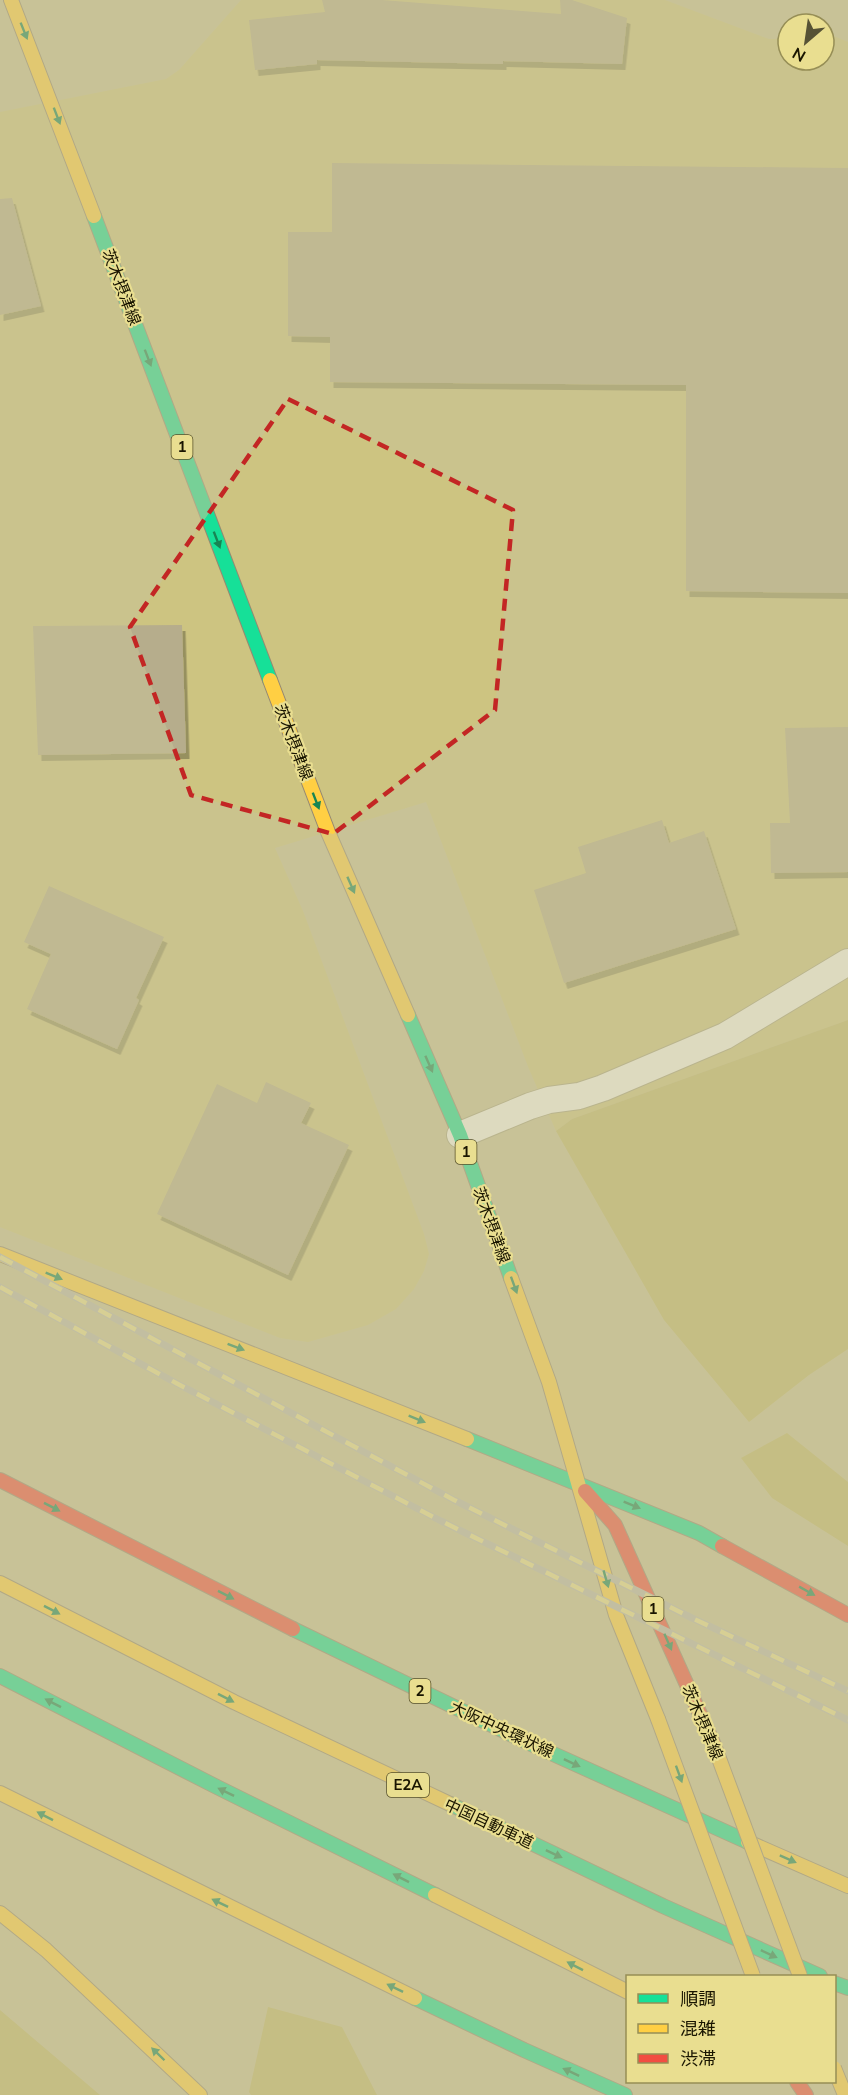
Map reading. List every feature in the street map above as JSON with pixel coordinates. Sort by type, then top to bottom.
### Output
[{"type":"main road","name":"茨木摂津線","points":[[11,0],[327,832],[460,1135],[549,1382],[616,1615],[658,1719],[752,1975]]},
{"type":"main road","points":[[0,1254],[699,1533],[848,1614]]},
{"type":"main road","name":"大阪中央環状線","points":[[0,1480],[291,1628],[417,1689],[606,1779],[848,1886]]},
{"type":"main road","name":"茨木摂津線","points":[[578,1483],[615,1525],[714,1745],[799,1975]]},
{"type":"main road","name":"中国自動車道","points":[[0,1583],[234,1702],[816,1975]]},
{"type":"main road","points":[[0,1677],[626,1991]]},
{"type":"main road","points":[[0,1793],[117,1853],[447,2014],[625,2095]]},
{"type":"main road","points":[[0,1913],[46,1950],[200,2095]]},
{"type":"main road","points":[[836,2073],[845,2095]]},
{"type":"main road","points":[[798,2083],[807,2095]]},
{"type":"main road","points":[[830,2083],[848,2090]]},
{"type":"lane","points":[[460,1135],[530,1106],[549,1100],[579,1096],[603,1088],[725,1036],[848,962]]},
{"type":"highlighted area","points":[[288,399],[513,510],[495,710],[333,834],[191,795],[130,627]]},
{"type":"shaded area","points":[[241,0],[665,0],[769,39],[776,39],[776,72],[836,72],[836,37],[848,42],[848,1020],[572,1119],[556,1131],[529,1069],[426,802],[275,848],[303,911],[424,1234],[429,1254],[424,1271],[414,1289],[396,1309],[368,1325],[308,1342],[280,1338],[0,1227],[0,112],[166,79],[179,70]]},
{"type":"shaded area","points":[[848,1020],[848,1349],[809,1375],[749,1422],[664,1320],[556,1131],[572,1119]]},
{"type":"shaded area","points":[[787,1433],[848,1482],[848,1546],[772,1498],[741,1458]]},
{"type":"shaded area","points":[[268,2007],[342,2027],[377,2095],[251,2095],[249,2092]]},
{"type":"shaded area","points":[[0,2010],[100,2095],[0,2095]]},
{"type":"building","points":[[322,0],[382,0],[561,14],[560,0],[572,0],[627,18],[622,64],[317,60],[317,64],[255,70],[249,20],[325,12]]},
{"type":"building","points":[[332,163],[848,168],[848,593],[686,591],[686,385],[330,382],[330,337],[288,336],[288,232],[332,232]]},
{"type":"building","points":[[12,198],[41,306],[0,315],[0,199]]},
{"type":"building","points":[[182,625],[186,753],[38,755],[33,626]]},
{"type":"building","points":[[848,727],[848,872],[771,873],[770,823],[790,823],[785,728]]},
{"type":"building","points":[[662,820],[669,843],[704,831],[736,929],[564,983],[534,890],[586,873],[578,847]]},
{"type":"building","points":[[49,886],[164,937],[136,998],[139,1000],[117,1049],[27,1009],[51,954],[24,942]]},
{"type":"building","points":[[266,1082],[311,1103],[301,1123],[349,1145],[288,1275],[157,1214],[217,1084],[257,1103]]},
{"type":"railway","points":[[0,1257],[454,1500],[692,1618],[848,1691]]},
{"type":"railway","points":[[0,1287],[176,1383],[441,1521],[848,1720]]},
{"type":"traffic: fast","points":[[94,216],[270,680]]},
{"type":"traffic: fast","points":[[408,1015],[460,1135],[511,1278]]},
{"type":"traffic: fast","points":[[467,1439],[699,1533],[722,1546]]},
{"type":"traffic: fast","points":[[293,1629],[529,1743],[748,1842]]},
{"type":"traffic: fast","points":[[0,1676],[435,1895]]},
{"type":"traffic: fast","points":[[450,1804],[663,1906],[818,1975]]},
{"type":"traffic: fast","points":[[836,1984],[848,1988]]},
{"type":"traffic: fast","points":[[415,1998],[625,2095]]},
{"type":"traffic: slow","points":[[11,0],[94,216]]},
{"type":"traffic: slow","points":[[270,680],[328,832],[408,1015]]},
{"type":"traffic: slow","points":[[0,1254],[467,1439]]},
{"type":"traffic: slow","points":[[511,1278],[549,1382],[616,1615],[658,1719]]},
{"type":"traffic: slow","points":[[0,1583],[234,1702],[450,1804]]},
{"type":"traffic: slow","points":[[658,1719],[753,1975]]},
{"type":"traffic: slow","points":[[714,1745],[800,1975]]},
{"type":"traffic: slow","points":[[0,1793],[415,1998]]},
{"type":"traffic: slow","points":[[748,1842],[848,1886]]},
{"type":"traffic: slow","points":[[435,1895],[626,1991]]},
{"type":"traffic: slow","points":[[0,1913],[46,1950],[200,2095]]},
{"type":"traffic: slow","points":[[836,2073],[845,2095]]},
{"type":"traffic: jam","points":[[0,1480],[293,1629]]},
{"type":"traffic: jam","points":[[585,1491],[615,1525],[714,1745]]},
{"type":"traffic: jam","points":[[722,1546],[848,1615]]},
{"type":"traffic: jam","points":[[798,2083],[806,2095]]}]
